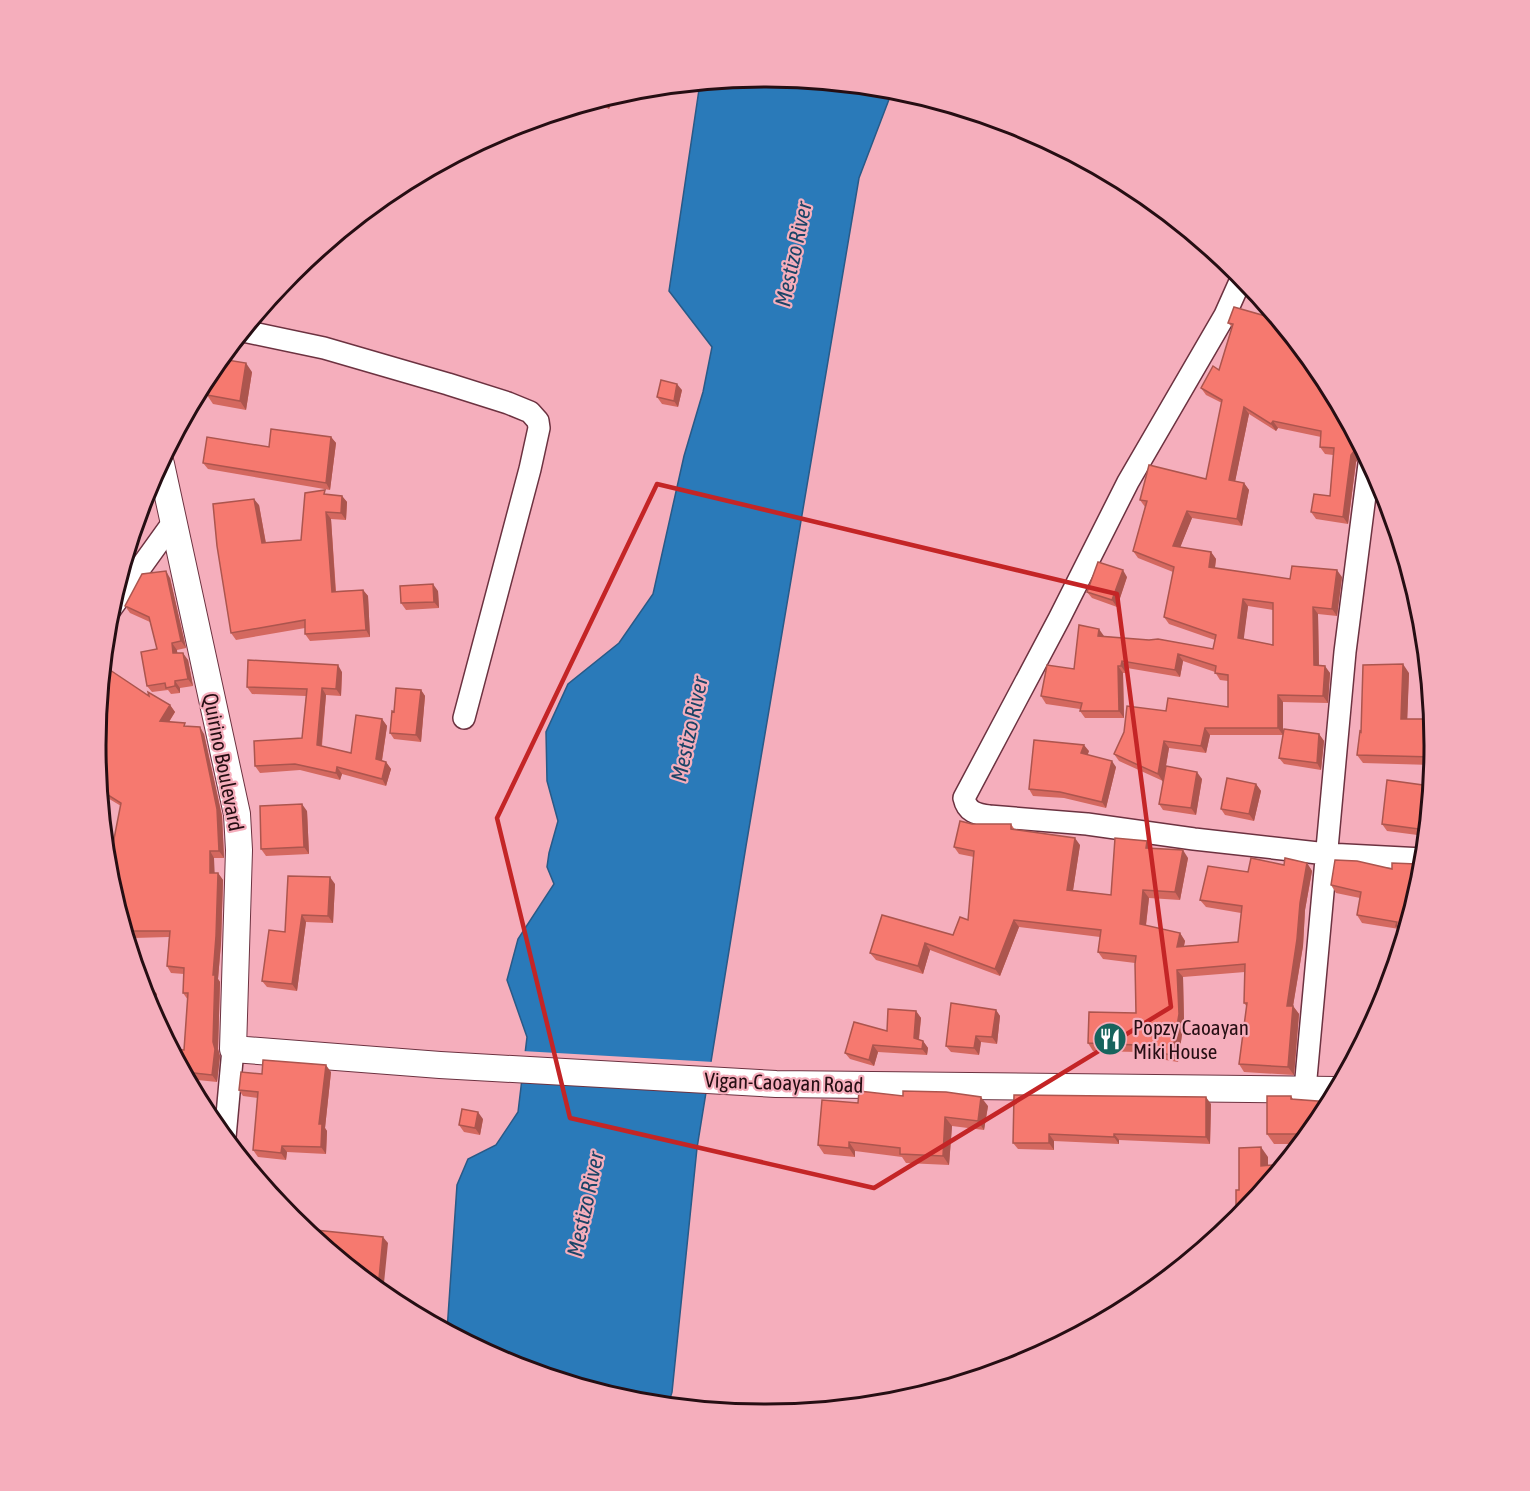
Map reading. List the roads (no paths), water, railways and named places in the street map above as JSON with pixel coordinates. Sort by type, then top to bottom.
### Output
[{"type":"main road","name":"Quirino Boulevard","points":[[164,479],[237,814],[239,850],[233,1049]]},
{"type":"main road","name":"Vigan-Caoayan Road","points":[[233,1049],[440,1065],[776,1084],[1326,1090]]},
{"type":"street","points":[[1238,287],[1225,315],[1128,482],[1059,619],[964,798],[966,807],[973,813],[989,816],[1087,824],[1327,854],[1414,859]]},
{"type":"street","points":[[252,334],[324,348],[448,384],[531,412],[538,421],[539,429],[530,470],[464,718]]},
{"type":"street","points":[[1305,1089],[1345,652],[1367,480]]},
{"type":"street","points":[[126,588],[174,521]]},
{"type":"street","name":"Quirino Boulevard","points":[[226,1123],[233,1049]]},
{"type":"water","name":"Mestizo River","points":[[722,88],[808,88],[889,99],[859,178],[746,846],[697,1148],[671,1397],[595,1382],[553,1369],[513,1354],[448,1322],[457,1185],[468,1159],[496,1145],[518,1112],[527,1037],[507,980],[518,939],[554,884],[547,867],[558,821],[547,781],[546,732],[568,684],[619,643],[653,594],[684,456],[703,392],[712,347],[669,291],[699,91]]},
{"type":"place","name":"Popzy Caoayan Miki House","points":[[1110,1039]]}]
